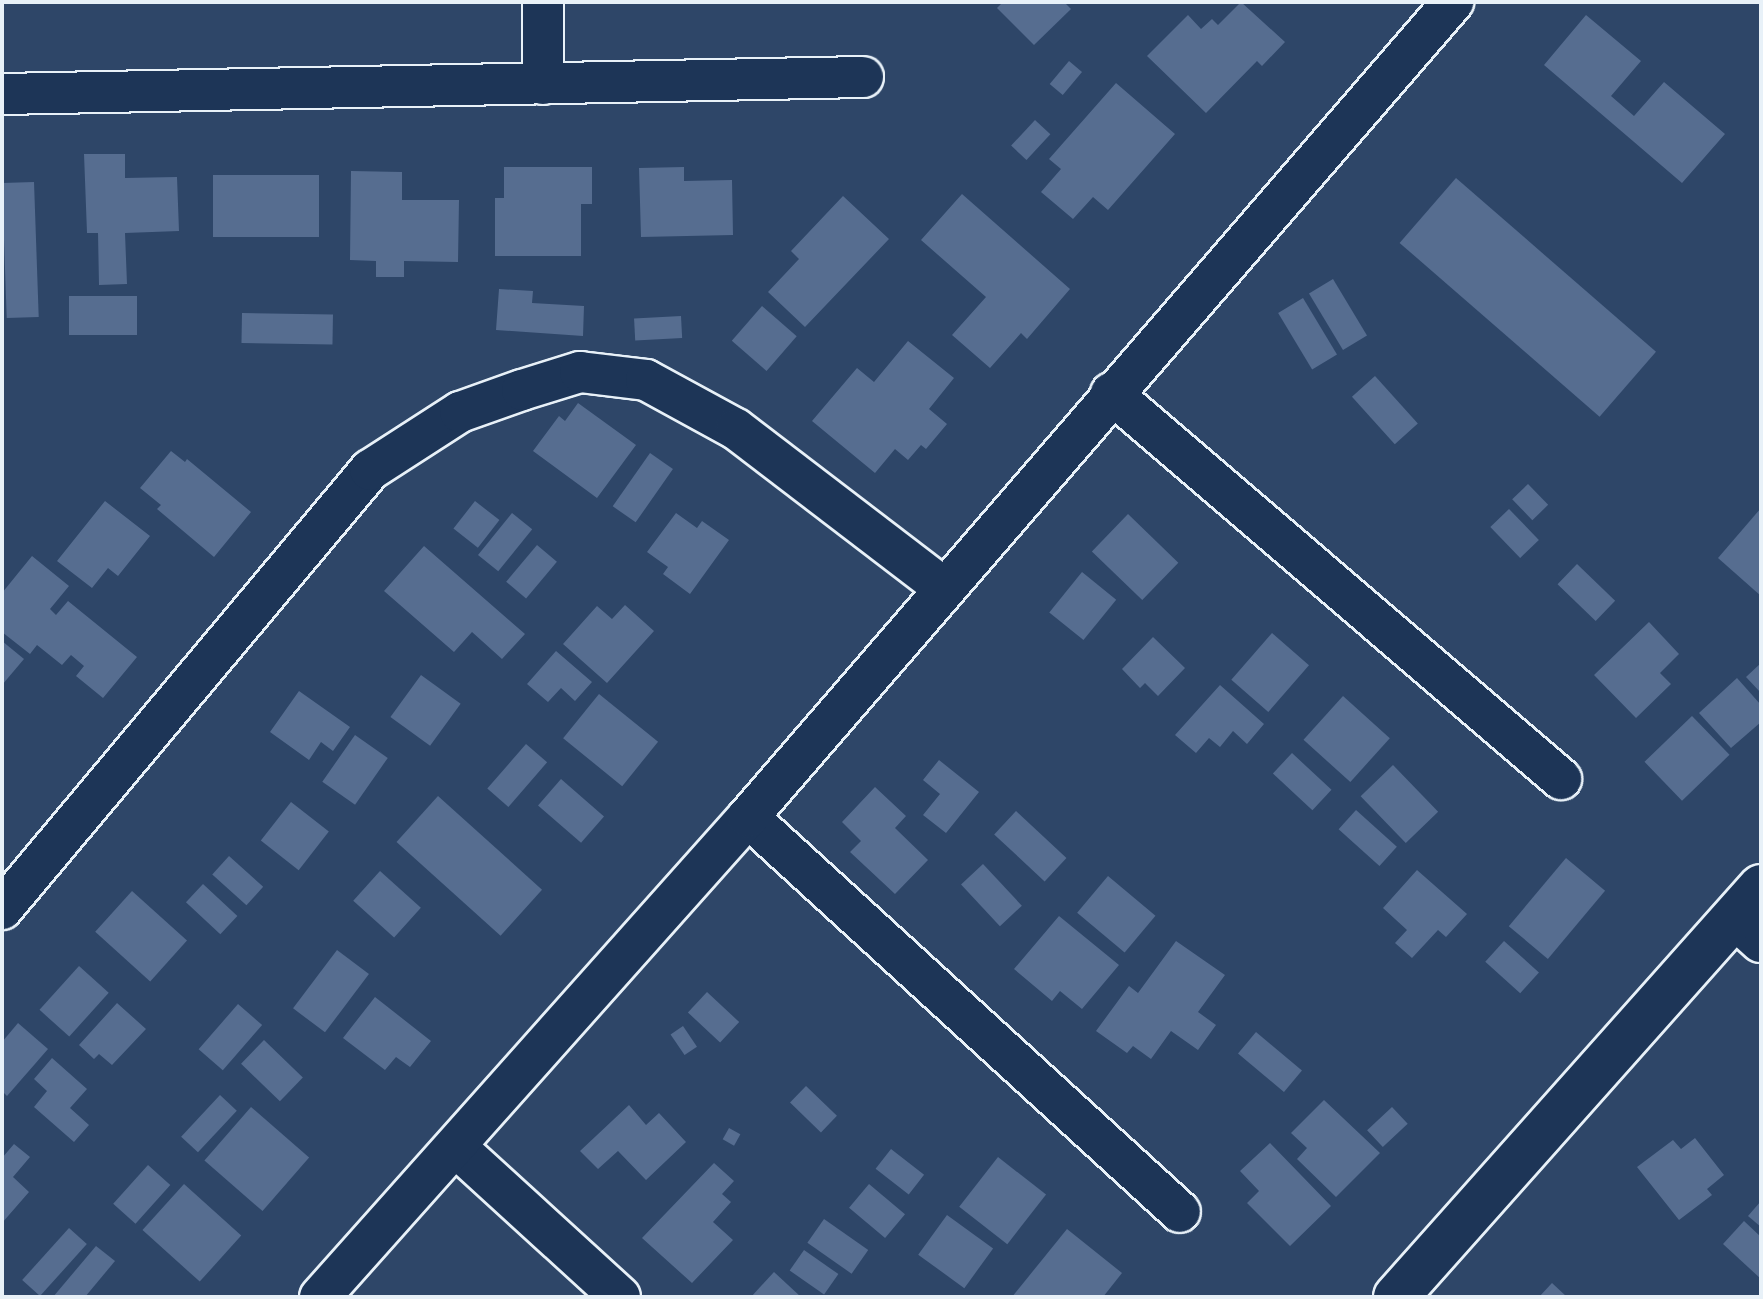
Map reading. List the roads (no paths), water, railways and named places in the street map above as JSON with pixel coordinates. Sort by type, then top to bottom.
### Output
[{"type":"street","points":[[543,2],[543,84]]},
{"type":"street","points":[[320,1297],[748,817],[1111,393],[1453,2]]},
{"type":"street","points":[[2,94],[863,77]]},
{"type":"street","points":[[2,909],[370,470],[460,412],[522,390],[580,372],[646,380],[736,429],[944,588]]},
{"type":"street","points":[[1111,393],[1561,779]]},
{"type":"street","points":[[748,817],[1180,1212]]},
{"type":"street","points":[[1396,1297],[1752,916]]},
{"type":"street","points":[[456,1147],[620,1297]]}]
